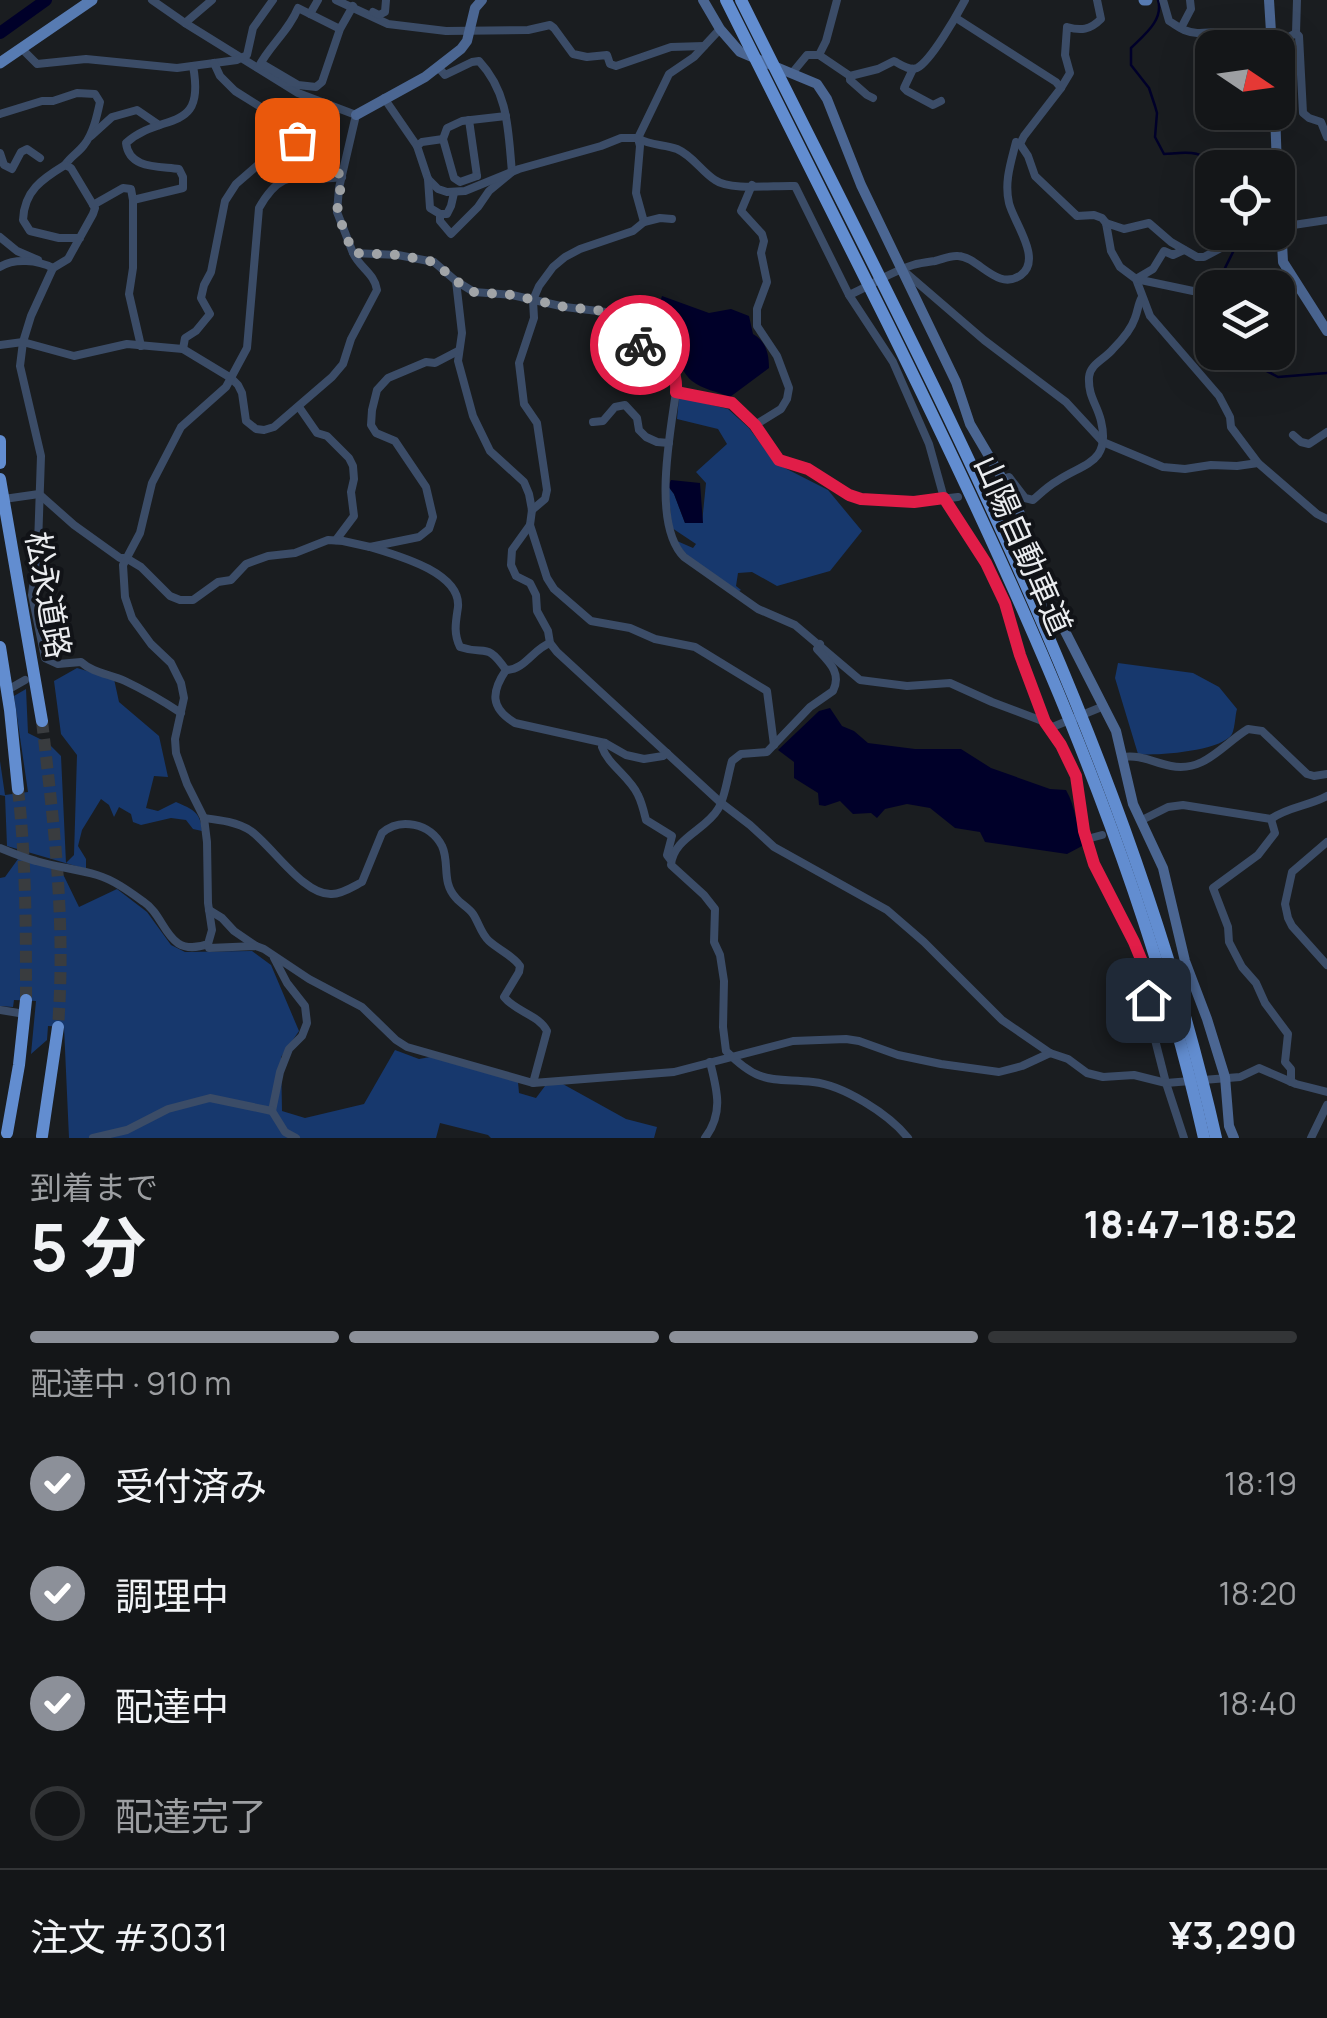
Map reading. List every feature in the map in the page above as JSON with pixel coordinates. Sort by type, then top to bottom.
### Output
[{"type":"highway","name":"山陽自動車道","points":[[726,0],[966,483],[1075,731],[1164,984],[1204,1138]]},
{"type":"highway","name":"山陽自動車道","points":[[740,0],[786,74],[977,478],[1086,726],[1160,934],[1216,1138]]},
{"type":"highway","points":[[0,442],[0,463]]},
{"type":"highway","name":"松永道路","points":[[0,478],[27,597],[42,722]]},
{"type":"highway","name":"松永道路","points":[[0,647],[18,789]]},
{"type":"highway","points":[[7,1133],[25,1007]]},
{"type":"highway","points":[[42,1136],[58,1026]]},
{"type":"main road","points":[[0,64],[92,0]]},
{"type":"street","points":[[152,0],[298,94],[356,116],[425,77],[460,49],[467,41],[482,0]]},
{"type":"street","points":[[184,23],[212,0]]},
{"type":"street","points":[[23,50],[37,64],[86,59],[177,68],[241,58],[246,55],[253,28],[274,0]]},
{"type":"street","points":[[310,14],[318,0]]},
{"type":"street","points":[[336,0],[388,24],[446,31],[528,30],[550,25],[573,54],[606,54],[610,64],[616,66],[671,47],[704,46]]},
{"type":"street","points":[[258,68],[264,65],[298,85],[316,87],[322,82],[340,29],[354,4],[379,15],[385,12],[386,0]]},
{"type":"street","points":[[703,0],[720,30],[744,54],[817,84],[827,99],[899,271],[956,382],[997,484],[1016,502],[1047,596],[1116,731],[1134,804],[1163,868],[1185,961],[1207,1019],[1234,1138]]},
{"type":"street","points":[[819,56],[836,0]]},
{"type":"street","points":[[850,76],[894,61],[918,68],[938,47],[966,0]]},
{"type":"street","points":[[1020,144],[1070,73],[1065,55],[1067,26],[1078,30],[1094,26],[1100,19],[1096,0]]},
{"type":"street","points":[[1163,0],[1170,21],[1195,33]]},
{"type":"street","points":[[1180,28],[1192,9],[1190,0]]},
{"type":"street","points":[[1269,0],[1271,30]]},
{"type":"street","points":[[1297,0],[1303,113],[1322,122],[1327,137]]},
{"type":"street","points":[[258,68],[298,8],[340,29]]},
{"type":"street","points":[[956,18],[1061,88]]},
{"type":"street","points":[[644,222],[636,193],[638,138],[669,74],[694,57],[720,30]]},
{"type":"street","points":[[786,74],[807,55],[819,56],[874,98]]},
{"type":"street","points":[[438,67],[445,75],[472,62],[479,61],[487,69],[506,107],[512,172]]},
{"type":"street","points":[[214,63],[235,91],[275,116],[342,177]]},
{"type":"street","points":[[133,200],[183,188],[179,169],[139,164],[126,151],[126,143],[136,134],[186,114],[193,107],[193,66]]},
{"type":"street","points":[[913,69],[904,88],[933,105],[941,100]]},
{"type":"street","points":[[0,114],[76,93],[95,94],[100,102],[88,140]]},
{"type":"street","points":[[384,98],[418,146],[428,179],[430,208],[446,214],[454,193]]},
{"type":"street","points":[[80,238],[30,231],[23,220],[26,198],[112,117],[138,110],[159,126]]},
{"type":"street","points":[[183,349],[185,338],[196,332],[210,314],[201,298],[211,272],[225,201],[236,184],[267,156],[275,116]]},
{"type":"street","points":[[0,345],[19,343],[74,356],[127,344],[183,349],[231,378],[242,393],[246,421],[256,429],[274,427],[343,364],[351,339],[378,290],[376,281],[357,263],[337,212],[356,116]]},
{"type":"street","points":[[506,116],[470,120],[447,128],[443,139],[454,178],[460,182],[476,180],[621,138],[638,138],[677,149],[717,182],[795,186],[851,294],[893,362],[929,444],[944,498],[986,563],[1005,603],[1026,670],[1076,776],[1094,864],[1143,964],[1152,1028],[1184,1138]]},
{"type":"street","points":[[470,120],[476,180]]},
{"type":"street","points":[[418,146],[443,139]]},
{"type":"street","points":[[851,294],[914,264],[957,256],[968,258],[987,274],[1010,279],[1020,276],[1026,270],[1028,248],[1009,203],[1008,171],[1016,142],[1028,156],[1035,176],[1077,216],[1102,218],[1120,267],[1136,279],[1193,291]]},
{"type":"street","points":[[0,154],[4,166],[12,169],[20,152],[28,149],[40,158]]},
{"type":"street","points":[[65,165],[93,206],[94,214],[68,259],[54,268],[19,343],[20,366],[41,456],[38,545],[27,597],[42,661],[81,662],[90,670],[139,688],[181,713]]},
{"type":"street","points":[[440,214],[440,221],[450,234],[512,172]]},
{"type":"street","points":[[208,944],[212,930],[204,818],[176,753],[175,738],[184,698],[181,683],[171,663],[151,644],[129,607],[123,576],[126,558],[140,533],[152,482],[181,427],[226,387],[247,348],[259,208],[268,192],[277,182],[304,176],[321,180],[342,177]]},
{"type":"street","points":[[428,179],[438,189],[454,193],[476,180]]},
{"type":"street","points":[[752,186],[741,212],[764,241],[761,253],[767,282],[757,309],[758,326],[777,356],[789,388],[781,408],[755,425]]},
{"type":"street","points":[[93,206],[123,188],[131,190],[134,268],[129,294],[141,346]]},
{"type":"street","points":[[532,510],[545,500],[547,490],[537,423],[524,404],[519,363],[534,318],[539,286],[565,256],[634,232],[644,222],[672,219]]},
{"type":"street","points":[[1295,226],[1327,220]]},
{"type":"street","points":[[1106,223],[1124,229],[1148,223],[1197,256],[1217,250]]},
{"type":"street","points":[[0,237],[18,251],[54,268]]},
{"type":"street","points":[[1136,279],[1153,269],[1164,251],[1174,255],[1184,250]]},
{"type":"street","points":[[1281,250],[1283,262],[1327,331]]},
{"type":"street","points":[[353,253],[434,262],[474,292],[614,312],[642,349],[673,368],[677,377],[664,483],[671,540],[676,549],[758,609],[796,626],[860,680],[907,686],[950,683],[1049,725],[1101,707]]},
{"type":"street","points":[[0,267],[5,263],[42,262]]},
{"type":"street","points":[[899,271],[1066,402],[1103,442],[1164,467],[1258,464]]},
{"type":"street","points":[[1136,279],[1150,316],[1219,396],[1231,426],[1258,464],[1327,519]]},
{"type":"street","points":[[456,281],[462,333],[458,361],[473,416],[490,451],[524,482],[532,510],[530,525],[547,578],[563,599],[591,621],[695,647],[767,691],[774,746]]},
{"type":"street","points":[[997,484],[1009,478],[1024,498],[1032,500],[1058,480],[1093,463],[1100,454],[1100,418],[1092,403],[1089,374],[1127,334],[1142,297]]},
{"type":"street","points":[[370,548],[419,537],[429,529],[432,517],[426,487],[396,442],[376,433],[372,425],[377,390],[388,378],[458,351]]},
{"type":"street","points":[[676,392],[732,403],[755,425],[779,460],[808,469],[849,495],[914,502],[958,496]]},
{"type":"street","points":[[593,422],[603,421],[615,407],[625,405],[637,418],[639,430],[646,438],[669,442]]},
{"type":"street","points":[[299,407],[317,432],[328,436],[354,466],[354,516],[336,540]]},
{"type":"street","points":[[1292,435],[1309,444],[1327,432]]},
{"type":"street","points":[[0,500],[37,494],[180,600],[192,600],[218,582],[231,580],[246,564],[268,556],[295,554],[328,540],[412,560],[435,571],[455,593],[456,639],[460,647],[493,652],[506,670]]},
{"type":"street","points":[[530,525],[512,550],[511,566],[516,576],[530,582],[557,652],[774,848],[888,910],[1002,1020],[1087,1073],[1134,1075],[1168,1082],[1240,1076],[1259,1068],[1327,1092]]},
{"type":"street","points":[[550,642],[518,668],[506,670],[498,681],[494,695],[504,716],[515,723],[604,743],[626,755],[644,759],[667,753]]},
{"type":"street","points":[[670,859],[719,808],[732,761],[741,754],[767,752],[810,707],[833,691],[834,667],[817,649],[820,644]]},
{"type":"street","points":[[10,688],[25,680]]},
{"type":"street","points":[[1123,756],[1133,755],[1173,767],[1200,766],[1248,729],[1262,731],[1308,774],[1327,774]]},
{"type":"street","points":[[604,743],[603,753],[638,794],[646,820],[672,836],[667,854],[671,865],[715,909],[714,942],[724,980],[726,1052],[753,1075],[786,1082],[814,1082],[845,1092],[891,1120],[908,1138]]},
{"type":"street","points":[[1146,818],[1182,805],[1271,819],[1327,796]]},
{"type":"street","points":[[204,818],[229,821],[251,832],[295,876],[322,892],[334,894],[362,882],[386,828],[420,825],[441,844],[447,886],[454,896],[472,913],[489,941],[520,966],[504,998],[542,1022],[547,1031],[533,1082]]},
{"type":"street","points":[[1271,819],[1275,833],[1258,855],[1213,888],[1228,927],[1229,942],[1288,1034],[1285,1062],[1291,1069],[1292,1082]]},
{"type":"street","points":[[1087,839],[1102,835]]},
{"type":"street","points":[[1327,842],[1292,872],[1286,904],[1292,926],[1327,965]]},
{"type":"street","points":[[0,848],[109,880],[150,906],[174,940],[186,946],[208,944]]},
{"type":"street","points":[[209,910],[256,946],[362,1007],[406,1047],[533,1082],[674,1072],[793,1042],[846,1039],[912,1058],[999,1072],[1050,1053]]},
{"type":"street","points":[[208,944],[209,948],[256,946]]},
{"type":"street","points":[[272,954],[305,1006],[307,1023],[280,1072],[272,1111]]},
{"type":"street","points":[[0,1010],[25,1007]]},
{"type":"street","points":[[705,1138],[712,1130],[719,1106],[710,1062]]},
{"type":"street","points":[[93,1138],[127,1130],[168,1109],[210,1098],[272,1111],[285,1132],[296,1138]]},
{"type":"street","points":[[1312,1138],[1327,1105]]},
{"type":"shaded area","points":[[662,296],[709,313],[731,309],[749,316],[753,334],[766,348],[769,368],[730,397],[696,384],[676,358],[657,352],[653,346],[653,325]]},
{"type":"shaded area","points":[[679,397],[728,409],[749,428],[775,463],[828,490],[862,531],[830,571],[777,586],[752,572],[738,573],[739,591],[704,569],[682,549],[677,541],[693,548],[696,544],[672,528],[668,486],[685,523],[702,523],[706,483],[696,472],[727,444],[718,429],[677,419]]},
{"type":"shaded area","points":[[671,480],[700,483],[703,523],[685,523],[668,486]]},
{"type":"shaded area","points":[[1118,663],[1193,673],[1219,687],[1237,709],[1232,734],[1203,748],[1138,754],[1115,678]]},
{"type":"shaded area","points":[[77,668],[114,679],[119,702],[159,736],[168,777],[154,776],[146,808],[158,811],[176,802],[195,812],[202,831],[193,829],[186,820],[171,818],[141,825],[119,807],[114,817],[101,799],[82,830],[78,846],[86,859],[86,869],[7,846],[0,761],[5,795],[28,792],[14,696],[26,689],[28,733],[48,743],[61,756],[66,863],[74,855],[77,755],[61,734],[54,681]]},
{"type":"shaded area","points":[[830,708],[842,726],[868,743],[961,749],[991,768],[1050,789],[1066,790],[1084,845],[1067,854],[985,842],[980,832],[955,828],[930,808],[907,804],[885,809],[877,818],[871,813],[853,814],[840,801],[819,805],[818,793],[794,778],[794,762],[778,750],[819,711]]},
{"type":"shaded area","points":[[18,859],[61,870],[79,907],[117,889],[147,912],[171,945],[185,952],[252,951],[271,965],[299,1031],[281,1057],[282,1111],[305,1118],[364,1104],[395,1050],[419,1059],[441,1055],[518,1082],[519,1093],[536,1098],[545,1086],[561,1083],[626,1119],[657,1127],[654,1138],[491,1138],[440,1123],[436,1138],[69,1138],[64,1027],[48,1026],[47,1040],[31,1054],[36,1001],[14,1000],[13,1007],[0,1006],[0,878]]},
{"type":"waterway","points":[[0,33],[46,0]]},
{"type":"waterway","points":[[1158,0],[1156,21],[1131,48],[1131,65],[1149,88],[1157,113],[1155,137],[1164,154],[1195,154]]},
{"type":"waterway","points":[[1224,270],[1234,250]]},
{"type":"waterway","points":[[1265,370],[1278,377],[1327,373]]},
{"type":"tunnel","points":[[42,721],[60,911],[58,1027]]},
{"type":"tunnel","points":[[18,789],[24,868],[26,1000]]},
{"type":"way so far","points":[[297,140],[320,154],[342,177],[337,212],[353,253],[434,262],[474,292],[614,312],[640,345]]},
{"type":"route","points":[[640,345],[673,368],[676,392],[732,403],[746,414],[779,460],[808,469],[861,499],[914,502],[944,498],[986,563],[1005,603],[1045,722],[1076,776],[1084,831],[1094,864],[1143,964],[1148,1000]]}]
